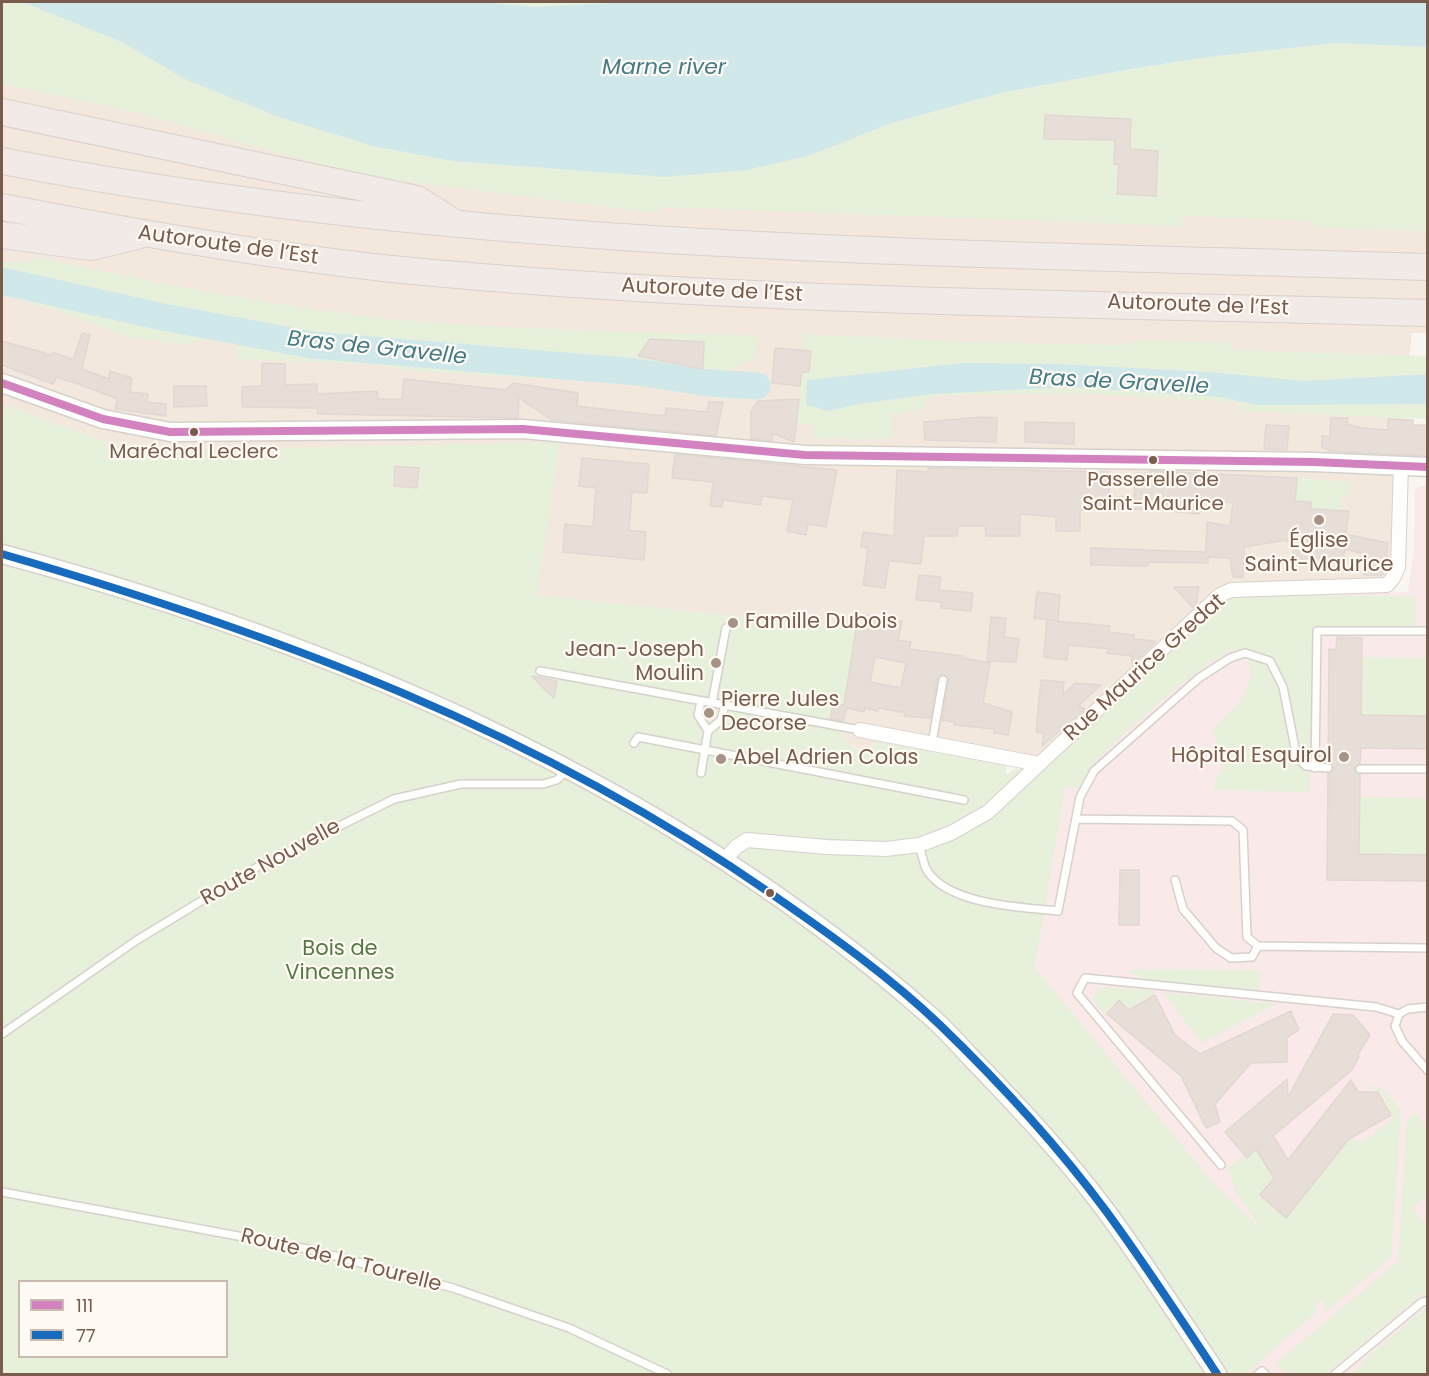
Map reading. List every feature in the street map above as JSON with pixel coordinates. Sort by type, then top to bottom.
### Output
[{"type":"highway","points":[[2,112],[417,199],[458,224]]},
{"type":"highway","points":[[2,161],[216,197],[458,224],[664,240],[825,248],[1428,267]]},
{"type":"highway","name":"Autoroute de l’Est","points":[[2,207],[143,234],[299,258],[552,283],[728,293],[1428,313]]},
{"type":"highway","points":[[2,235],[91,248],[143,234]]},
{"type":"street","points":[[2,383],[103,419],[170,432],[523,429],[805,455],[1248,461],[1428,467]]},
{"type":"street","name":"Rue Maurice Gredat","points":[[1039,764],[1220,595],[1231,590],[1387,585],[1398,567],[1401,466]]},
{"type":"street","points":[[2,554],[163,599],[357,670],[456,712],[569,769],[724,861],[841,943],[931,1016],[1023,1112],[1104,1208],[1217,1374]]},
{"type":"street","points":[[860,730],[1039,764]]},
{"type":"street","points":[[724,861],[736,847],[747,840],[857,849],[919,845],[943,837],[988,812],[1039,764]]},
{"type":"lane","points":[[712,703],[726,628]]},
{"type":"lane","points":[[1315,768],[1317,631],[1428,631]]},
{"type":"lane","points":[[919,845],[927,871],[945,889],[969,898],[1059,912],[1080,797],[1094,771],[1199,678],[1239,654],[1264,657],[1274,666],[1283,687],[1294,752],[1300,762],[1315,768],[1328,768]]},
{"type":"lane","points":[[540,671],[860,730]]},
{"type":"lane","points":[[932,743],[943,680]]},
{"type":"lane","points":[[701,701],[698,716],[708,731]]},
{"type":"lane","points":[[701,773],[708,731],[721,720],[725,705]]},
{"type":"lane","points":[[634,743],[638,737],[964,800]]},
{"type":"lane","name":"Route Nouvelle","points":[[2,1035],[147,934],[258,867],[394,799],[461,784],[543,784],[556,780],[569,769]]},
{"type":"lane","points":[[1360,769],[1428,769]]},
{"type":"lane","points":[[1077,819],[1232,821],[1243,830],[1247,937],[1258,946],[1428,948]]},
{"type":"lane","points":[[1175,880],[1183,909],[1216,948],[1231,958],[1252,957],[1258,946]]},
{"type":"lane","points":[[1221,1165],[1077,993],[1085,978],[1376,1007],[1399,1014],[1428,1007]]},
{"type":"lane","points":[[1399,1014],[1395,1026],[1402,1041],[1428,1071]]},
{"type":"lane","name":"Route de la Tourelle","points":[[2,1192],[313,1250],[443,1285],[569,1328],[667,1374]]},
{"type":"lane","points":[[1335,1374],[1422,1302],[1428,1301]]},
{"type":"lane","points":[[1258,1374],[1262,1371],[1265,1374]]},
{"type":"shaded area","points":[[2,2],[23,2],[665,177],[1208,57],[1337,43],[1427,47],[1427,333],[1412,333],[1402,415],[1398,567],[1393,578],[1231,590],[1039,764],[1006,766],[877,741],[871,747],[861,750],[846,743],[841,733],[856,629],[536,595],[560,443],[156,451],[112,444],[2,404]]},
{"type":"shaded area","points":[[1420,486],[1427,486],[1427,1374],[1244,1374],[1035,969],[1071,748],[1238,595],[1408,592],[1414,549],[1415,490]]},
{"type":"green space","points":[[2,2],[23,2],[44,8],[124,43],[185,79],[279,117],[665,177],[746,170],[808,156],[889,124],[1001,93],[1125,70],[1208,57],[1337,43],[1427,47],[1427,231],[1321,228],[1311,221],[1183,216],[1183,226],[660,207],[657,213],[398,180],[330,167],[130,111],[2,84]]},
{"type":"green space","points":[[483,2],[627,2],[535,7]]},
{"type":"green space","points":[[39,258],[225,295],[365,316],[498,327],[758,336],[755,358],[734,368],[731,400],[620,383],[415,371],[365,364],[237,359],[234,343],[201,341],[179,344],[128,337],[56,310],[2,295],[2,261],[24,263]]},
{"type":"green space","points":[[803,334],[970,342],[1123,345],[1144,340],[1231,343],[1231,350],[1427,356],[1427,374],[1305,381],[1208,372],[1056,364],[963,363],[807,380],[806,404],[828,411],[858,404],[934,394],[1070,387],[1219,397],[1259,405],[1427,404],[1427,419],[1241,411],[1236,402],[1074,393],[930,396],[923,409],[892,414],[893,439],[813,438],[811,424],[798,424]]},
{"type":"green space","name":"Bois de Vincennes","points":[[2,404],[112,444],[156,451],[560,442],[537,595],[856,629],[842,722],[845,740],[851,746],[861,750],[871,747],[876,741],[1006,766],[1006,775],[1016,768],[1033,771],[1220,595],[1415,596],[1416,628],[1313,628],[1310,792],[1214,790],[1214,783],[1223,762],[1220,749],[1211,731],[1237,705],[1251,678],[1248,657],[1235,649],[1183,683],[1119,738],[1093,766],[1082,787],[1065,787],[1035,968],[1215,1185],[1262,1230],[1237,1194],[1227,1168],[1243,1156],[1246,1159],[1256,1150],[1273,1177],[1259,1196],[1286,1218],[1350,1140],[1353,1138],[1361,1143],[1394,1118],[1381,1092],[1366,1088],[1378,1087],[1383,1090],[1401,1112],[1391,1257],[1326,1312],[1322,1299],[1315,1306],[1319,1310],[1245,1374],[2,1374]]},
{"type":"green space","points":[[1297,478],[1351,482],[1349,495],[1342,495],[1341,510],[1311,509],[1311,502],[1300,502],[1295,498]]},
{"type":"green space","points":[[1362,657],[1427,658],[1427,716],[1361,715]]},
{"type":"green space","points":[[1359,797],[1427,798],[1427,855],[1359,854]]},
{"type":"green space","points":[[1130,969],[1261,970],[1260,990],[1141,980],[1141,975],[1130,974]]},
{"type":"green space","points":[[1102,987],[1154,991],[1155,994],[1129,1008],[1119,999],[1105,1015],[1092,999],[1097,990]]},
{"type":"green space","points":[[1162,992],[1277,1004],[1202,1043]]},
{"type":"green space","points":[[1415,1114],[1427,1127],[1427,1195],[1413,1208],[1424,1222],[1427,1220],[1427,1294],[1422,1294],[1326,1374],[1285,1374],[1276,1363],[1398,1261],[1407,1120]]},
{"type":"green space","points":[[1427,1307],[1427,1374],[1350,1374],[1363,1364],[1362,1361]]},
{"type":"water","name":"Marne river","points":[[23,2],[483,2],[535,7],[627,2],[1427,2],[1428,47],[1337,43],[1208,57],[1125,70],[1001,93],[889,124],[808,156],[746,170],[665,177],[453,161],[373,146],[279,117],[185,79],[124,43]]},
{"type":"water","name":"Bras de Gravelle","points":[[963,363],[1056,364],[1208,372],[1305,381],[1427,374],[1427,404],[1258,405],[1219,397],[1070,387],[934,394],[858,404],[828,411],[806,405],[807,380]]},
{"type":"building","points":[[1045,115],[1131,119],[1130,149],[1158,151],[1156,196],[1117,194],[1119,165],[1114,164],[1115,140],[1044,139]]},
{"type":"building","points":[[82,333],[90,335],[82,369],[109,379],[110,371],[132,378],[130,392],[148,394],[147,402],[166,404],[166,416],[115,409],[117,399],[79,384],[56,377],[53,384],[2,365],[2,341],[45,353],[44,357],[48,354],[52,355],[53,352],[73,360]]},
{"type":"building","points":[[650,339],[704,342],[703,369],[638,356]]},
{"type":"building","points":[[775,348],[811,351],[809,372],[802,372],[800,386],[772,383]]},
{"type":"building","points":[[262,363],[285,364],[285,385],[317,384],[317,394],[377,391],[378,399],[402,399],[404,379],[506,390],[513,383],[578,393],[577,406],[653,415],[665,415],[666,408],[707,412],[709,402],[723,402],[716,436],[552,420],[519,398],[518,418],[318,414],[317,408],[242,407],[242,387],[262,386]]},
{"type":"building","points":[[174,386],[206,386],[207,406],[174,407]]},
{"type":"building","points":[[799,399],[794,442],[772,433],[772,441],[751,439],[751,411],[758,401]]},
{"type":"building","points":[[981,417],[997,418],[996,442],[925,440],[924,422]]},
{"type":"building","points":[[1331,418],[1348,418],[1347,424],[1361,428],[1388,430],[1388,419],[1413,420],[1413,425],[1428,425],[1428,456],[1328,451],[1329,449],[1322,448],[1322,436],[1330,437]]},
{"type":"building","points":[[1025,422],[1074,423],[1074,444],[1025,442]]},
{"type":"building","points":[[1266,425],[1289,426],[1287,450],[1264,449]]},
{"type":"building","points":[[675,454],[837,470],[826,527],[808,524],[806,535],[787,531],[793,500],[762,496],[761,505],[723,500],[722,507],[710,506],[713,482],[672,478]]},
{"type":"building","points":[[582,458],[649,464],[647,493],[632,492],[629,530],[646,532],[644,560],[563,552],[565,524],[593,527],[596,488],[579,486]]},
{"type":"building","points":[[395,466],[419,468],[417,488],[394,486]]},
{"type":"building","points":[[928,468],[1110,472],[1109,497],[1134,497],[1136,473],[1150,473],[1150,471],[1297,478],[1295,501],[1311,502],[1311,509],[1349,511],[1346,534],[1388,543],[1385,571],[1382,575],[1364,575],[1368,555],[1345,549],[1342,564],[1312,557],[1311,566],[1292,565],[1294,542],[1286,542],[1286,540],[1244,547],[1243,577],[1233,577],[1230,558],[1208,557],[1208,563],[1148,562],[1148,566],[1091,565],[1091,548],[1206,552],[1207,522],[1230,526],[1233,503],[1200,498],[1199,514],[1147,509],[1080,510],[1080,531],[1056,531],[1056,517],[1020,514],[1020,536],[986,536],[985,526],[958,526],[957,536],[924,536],[921,564],[889,561],[885,588],[863,585],[868,548],[861,547],[863,532],[894,536],[897,470],[928,472]]},
{"type":"building","points":[[919,575],[941,577],[939,590],[973,593],[971,611],[941,608],[941,602],[916,600]]},
{"type":"building","points":[[1174,587],[1199,587],[1196,605],[1193,608]]},
{"type":"building","points":[[1037,592],[1060,595],[1058,621],[1034,618]]},
{"type":"building","points":[[865,615],[902,621],[898,640],[911,642],[909,649],[963,656],[963,658],[990,663],[983,703],[1012,712],[1008,735],[994,733],[994,729],[954,725],[954,722],[942,720],[949,680],[943,674],[937,679],[931,718],[904,716],[905,713],[879,708],[878,711],[865,708],[864,712],[847,708],[843,721],[830,719],[833,704],[844,705],[856,629],[862,629]],"holes":[[[875,657],[906,663],[901,688],[870,682]]]},
{"type":"building","points":[[991,617],[1006,618],[1004,637],[1019,639],[1016,662],[987,661]]},
{"type":"building","points":[[1047,620],[1110,626],[1109,632],[1134,635],[1134,639],[1156,641],[1132,665],[1132,656],[1106,653],[1110,649],[1068,645],[1067,660],[1044,657]]},
{"type":"building","name":"Hôpital Esquirol","points":[[1337,637],[1362,638],[1361,715],[1428,716],[1428,749],[1361,748],[1360,763],[1354,768],[1360,775],[1359,854],[1428,855],[1428,881],[1327,880],[1328,774],[1334,768],[1328,762],[1329,649],[1336,650]]},
{"type":"building","points":[[532,676],[557,681],[554,698],[545,690]]},
{"type":"building","points":[[1041,680],[1064,682],[1063,695],[1075,683],[1101,685],[1078,706],[1085,709],[1042,746],[1044,733],[1036,732]]},
{"type":"building","points":[[1120,870],[1139,870],[1139,925],[1119,925]]},
{"type":"building","points":[[1155,995],[1175,1035],[1200,1054],[1291,1011],[1299,1030],[1287,1037],[1287,1062],[1251,1063],[1215,1104],[1220,1122],[1206,1128],[1181,1076],[1107,1014],[1119,1000],[1129,1010]]},
{"type":"building","points":[[1333,1014],[1353,1015],[1370,1035],[1358,1054],[1359,1057],[1352,1070],[1273,1136],[1288,1160],[1351,1080],[1358,1092],[1378,1092],[1391,1115],[1349,1139],[1286,1218],[1260,1195],[1274,1178],[1256,1149],[1247,1158],[1225,1132],[1287,1079],[1288,1097]]},
{"type":"waterway","name":"Bras de Gravelle","points":[[2,281],[158,316],[312,345],[637,372],[709,383],[757,386]]},
{"type":"transit line","name":"111","points":[[2,383],[103,419],[170,432],[523,429],[805,455],[1314,462],[1428,467]]},
{"type":"transit line","name":"77","points":[[2,554],[205,618],[402,693],[497,736],[591,783],[683,836],[773,895],[838,941],[901,990],[940,1025],[1006,1091],[1048,1138],[1106,1211],[1217,1374]]},
{"type":"place","name":"Maréchal Leclerc","points":[[194,432]]},
{"type":"place","name":"Passerelle de Saint-Maurice","points":[[1153,460]]},
{"type":"place","name":"Église Saint-Maurice","points":[[1319,520]]},
{"type":"place","name":"Famille Dubois","points":[[733,623]]},
{"type":"place","name":"Jean-Joseph Moulin","points":[[716,663]]},
{"type":"place","name":"Pierre Jules Decorse","points":[[709,713]]},
{"type":"place","name":"Hôpital Esquirol","points":[[1344,757]]},
{"type":"place","name":"Abel Adrien Colas","points":[[721,759]]}]
